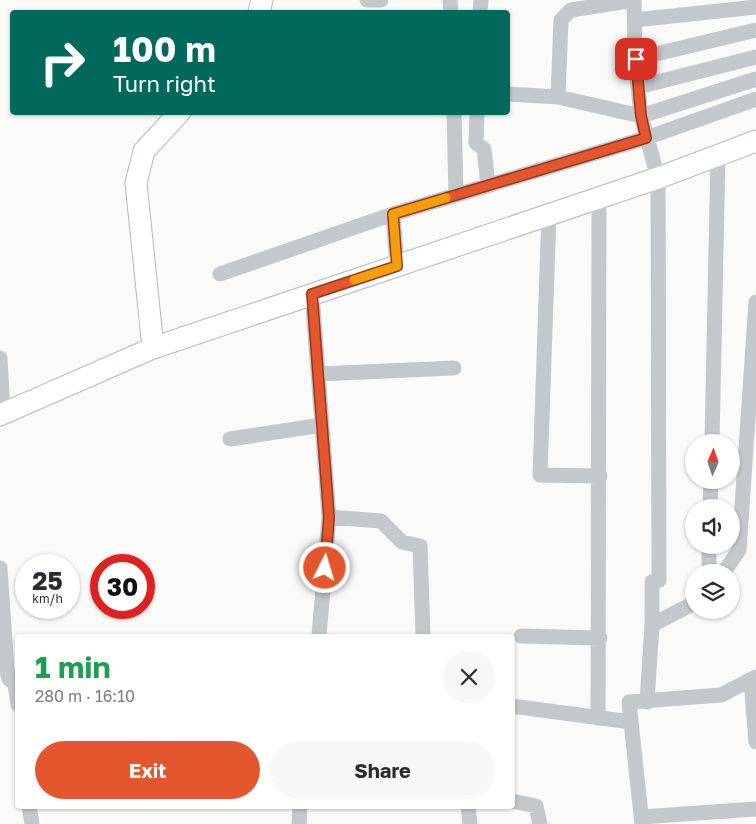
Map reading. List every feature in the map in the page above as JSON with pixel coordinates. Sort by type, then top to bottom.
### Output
[{"type":"main road","points":[[153,348],[136,183],[144,151],[177,115]]},
{"type":"main road","points":[[2,414],[153,348],[658,178],[756,141]]},
{"type":"street","points":[[367,0],[381,0]]},
{"type":"street","points":[[558,97],[561,20],[566,13],[571,10],[634,0],[636,59],[641,116],[658,178],[659,580],[652,582],[652,625],[647,702]]},
{"type":"street","points":[[635,20],[756,7]]},
{"type":"street","points":[[636,59],[756,30]]},
{"type":"street","points":[[638,87],[756,57]]},
{"type":"street","points":[[510,94],[558,97],[641,116],[756,79]]},
{"type":"street","points":[[220,274],[393,214],[646,138],[756,99]]},
{"type":"street","points":[[454,115],[456,195]]},
{"type":"street","points":[[477,115],[476,143],[484,149],[488,186]]},
{"type":"street","points":[[712,434],[718,155]]},
{"type":"street","points":[[598,718],[600,638],[599,197]]},
{"type":"street","points":[[550,213],[540,475],[600,476]]},
{"type":"street","points":[[393,214],[397,266]]},
{"type":"street","points":[[312,294],[329,517],[319,634]]},
{"type":"street","points":[[729,564],[739,550],[756,302]]},
{"type":"street","points":[[0,358],[2,414]]},
{"type":"street","points":[[318,374],[454,368]]},
{"type":"street","points":[[230,438],[322,425]]},
{"type":"street","points":[[329,517],[381,521],[402,542],[420,546],[423,634]]},
{"type":"street","points":[[0,568],[10,681],[15,696]]},
{"type":"street","points":[[652,625],[685,608]]},
{"type":"street","points":[[521,636],[600,638]]},
{"type":"street","points":[[756,742],[753,679],[720,695],[629,702],[641,821],[756,810]]},
{"type":"street","points":[[515,706],[631,722]]},
{"type":"street","points":[[515,802],[536,806],[540,824]]},
{"type":"street","points":[[30,809],[32,824]]},
{"type":"street","points":[[299,824],[300,809]]},
{"type":"street","points":[[468,809],[470,824]]},
{"type":"slow traffic","points":[[354,280],[397,266],[393,214],[446,198]]},
{"type":"route","points":[[325,568],[329,517],[312,294],[397,266],[393,214],[646,138],[641,116],[636,59]]}]
